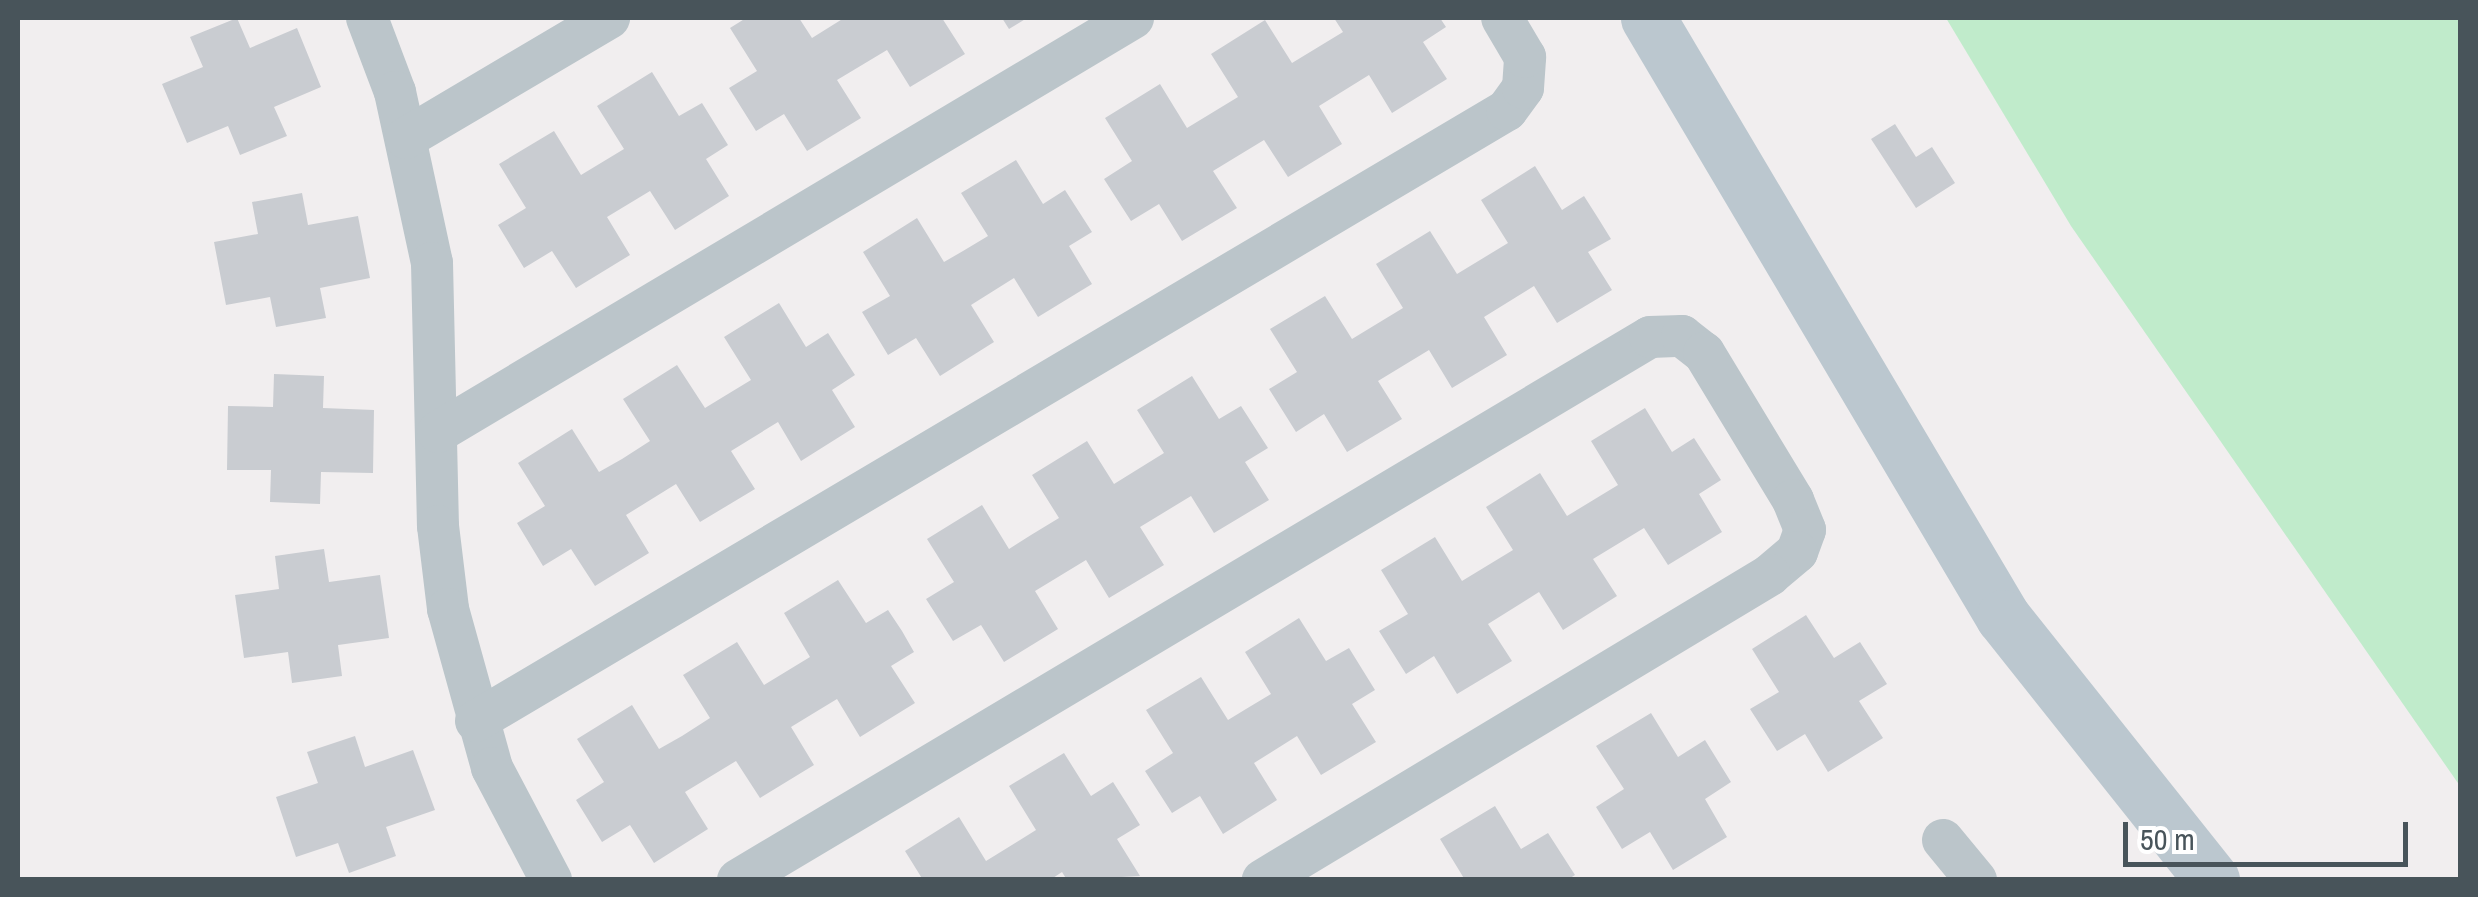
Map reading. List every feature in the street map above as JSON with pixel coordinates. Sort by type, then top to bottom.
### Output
[{"type":"main road","points":[[1648,18],[2003,618],[2212,880]]},
{"type":"street","points":[[367,18],[406,138],[432,263],[438,526],[448,609],[492,768],[551,880]]},
{"type":"street","points":[[406,138],[609,18]]},
{"type":"street","points":[[438,432],[1133,18]]},
{"type":"street","points":[[476,721],[1507,110],[1523,88],[1525,58],[1502,18]]},
{"type":"street","points":[[738,880],[1650,336],[1682,336],[1704,353],[1793,500],[1805,530],[1797,552],[1770,574],[1263,880]]},
{"type":"street","points":[[1943,840],[1976,880]]},
{"type":"green space","points":[[1946,18],[2460,18],[2460,786],[2071,226]]},
{"type":"building","points":[[237,18],[250,48],[297,28],[321,87],[274,107],[287,136],[240,155],[228,126],[187,143],[162,84],[203,67],[190,37]]},
{"type":"building","points":[[746,18],[799,18],[812,38],[844,18],[942,18],[965,54],[910,87],[887,50],[837,80],[861,118],[807,151],[784,114],[756,131],[729,88],[757,71],[730,28]]},
{"type":"building","points":[[1002,18],[1027,18],[1009,29]]},
{"type":"building","points":[[1334,18],[1440,18],[1446,27],[1423,42],[1447,79],[1392,113],[1369,75],[1319,106],[1342,144],[1288,177],[1264,140],[1213,171],[1237,208],[1182,241],[1159,204],[1131,221],[1104,179],[1132,161],[1105,118],[1160,84],[1187,128],[1238,97],[1211,54],[1265,20],[1292,63],[1343,32]]},
{"type":"building","points":[[652,72],[679,116],[702,103],[728,145],[706,159],[729,196],[675,230],[650,191],[607,217],[630,255],[576,288],[552,251],[524,268],[498,225],[526,208],[499,164],[554,131],[581,175],[624,149],[597,106]]},
{"type":"building","points":[[1895,124],[1916,157],[1932,147],[1955,183],[1916,208],[1871,139]]},
{"type":"building","points":[[1016,160],[1043,204],[1065,190],[1092,232],[1069,246],[1092,284],[1038,317],[1014,278],[971,305],[994,342],[940,376],[916,338],[888,355],[862,312],[890,296],[863,252],[917,218],[944,262],[988,236],[961,193]]},
{"type":"building","points":[[1535,166],[1562,210],[1584,196],[1598,218],[1611,239],[1588,252],[1612,290],[1557,323],[1534,286],[1484,317],[1507,355],[1452,388],[1429,350],[1378,381],[1402,419],[1347,452],[1324,414],[1296,432],[1269,389],[1297,372],[1270,329],[1325,296],[1352,339],[1403,308],[1376,264],[1430,231],[1457,274],[1508,243],[1481,200]]},
{"type":"building","points":[[302,193],[308,225],[358,216],[370,278],[320,288],[326,318],[276,327],[270,297],[226,305],[214,242],[258,234],[252,202]]},
{"type":"building","points":[[779,303],[806,347],[828,333],[855,375],[832,390],[855,427],[801,461],[778,422],[731,451],[755,489],[700,522],[676,484],[626,515],[649,553],[595,586],[571,549],[543,566],[517,523],[545,506],[518,463],[572,429],[599,472],[622,459],[650,441],[623,399],[677,365],[705,408],[751,380],[724,337]]},
{"type":"building","points":[[274,374],[324,376],[323,408],[374,410],[373,473],[321,472],[320,504],[270,502],[271,470],[227,470],[228,406],[273,407]]},
{"type":"building","points":[[1192,376],[1219,419],[1241,406],[1268,448],[1245,462],[1269,500],[1214,533],[1191,496],[1140,527],[1164,565],[1109,598],[1086,560],[1035,591],[1058,629],[1004,662],[981,625],[953,641],[926,599],[954,582],[927,539],[982,505],[1009,549],[1059,518],[1032,475],[1087,441],[1114,484],[1164,453],[1137,410]]},
{"type":"building","points":[[1645,408],[1672,452],[1694,438],[1721,480],[1699,494],[1722,532],[1668,565],[1644,528],[1593,559],[1617,596],[1563,630],[1539,592],[1488,624],[1512,661],[1457,694],[1434,656],[1406,674],[1379,631],[1408,614],[1381,570],[1435,537],[1462,581],[1513,550],[1486,507],[1540,473],[1567,516],[1618,485],[1591,441]]},
{"type":"building","points":[[324,549],[329,582],[380,575],[389,638],[338,645],[342,676],[292,683],[288,652],[244,658],[235,595],[279,589],[275,556]]},
{"type":"building","points":[[838,580],[866,623],[888,610],[902,631],[914,652],[891,666],[915,703],[860,737],[837,699],[791,727],[814,765],[760,798],[736,761],[685,792],[708,829],[654,863],[630,825],[602,842],[576,800],[604,782],[577,739],[632,705],[659,749],[682,736],[710,718],[683,675],[737,642],[764,685],[810,657],[784,613]]},
{"type":"building","points":[[1806,615],[1834,658],[1860,642],[1887,684],[1859,701],[1883,738],[1828,772],[1805,734],[1777,751],[1750,709],[1779,692],[1752,649]]},
{"type":"building","points":[[1299,618],[1326,661],[1349,648],[1375,690],[1352,704],[1376,742],[1321,775],[1297,736],[1254,763],[1277,800],[1223,834],[1200,796],[1172,813],[1145,771],[1173,753],[1146,710],[1201,677],[1228,720],[1271,694],[1245,652]]},
{"type":"building","points":[[1651,713],[1678,757],[1705,740],[1731,782],[1705,799],[1727,837],[1673,870],[1650,832],[1622,849],[1596,807],[1624,789],[1596,746]]},
{"type":"building","points":[[355,736],[365,767],[413,750],[435,810],[386,827],[396,856],[349,873],[338,843],[296,857],[276,797],[318,783],[307,752]]},
{"type":"building","points":[[1064,753],[1091,796],[1113,782],[1140,825],[1117,839],[1140,876],[1067,880],[1062,872],[1050,880],[923,880],[905,851],[959,817],[986,861],[1036,830],[1009,786]]},
{"type":"building","points":[[1495,806],[1521,849],[1548,833],[1575,875],[1567,880],[1465,880],[1440,839]]}]
